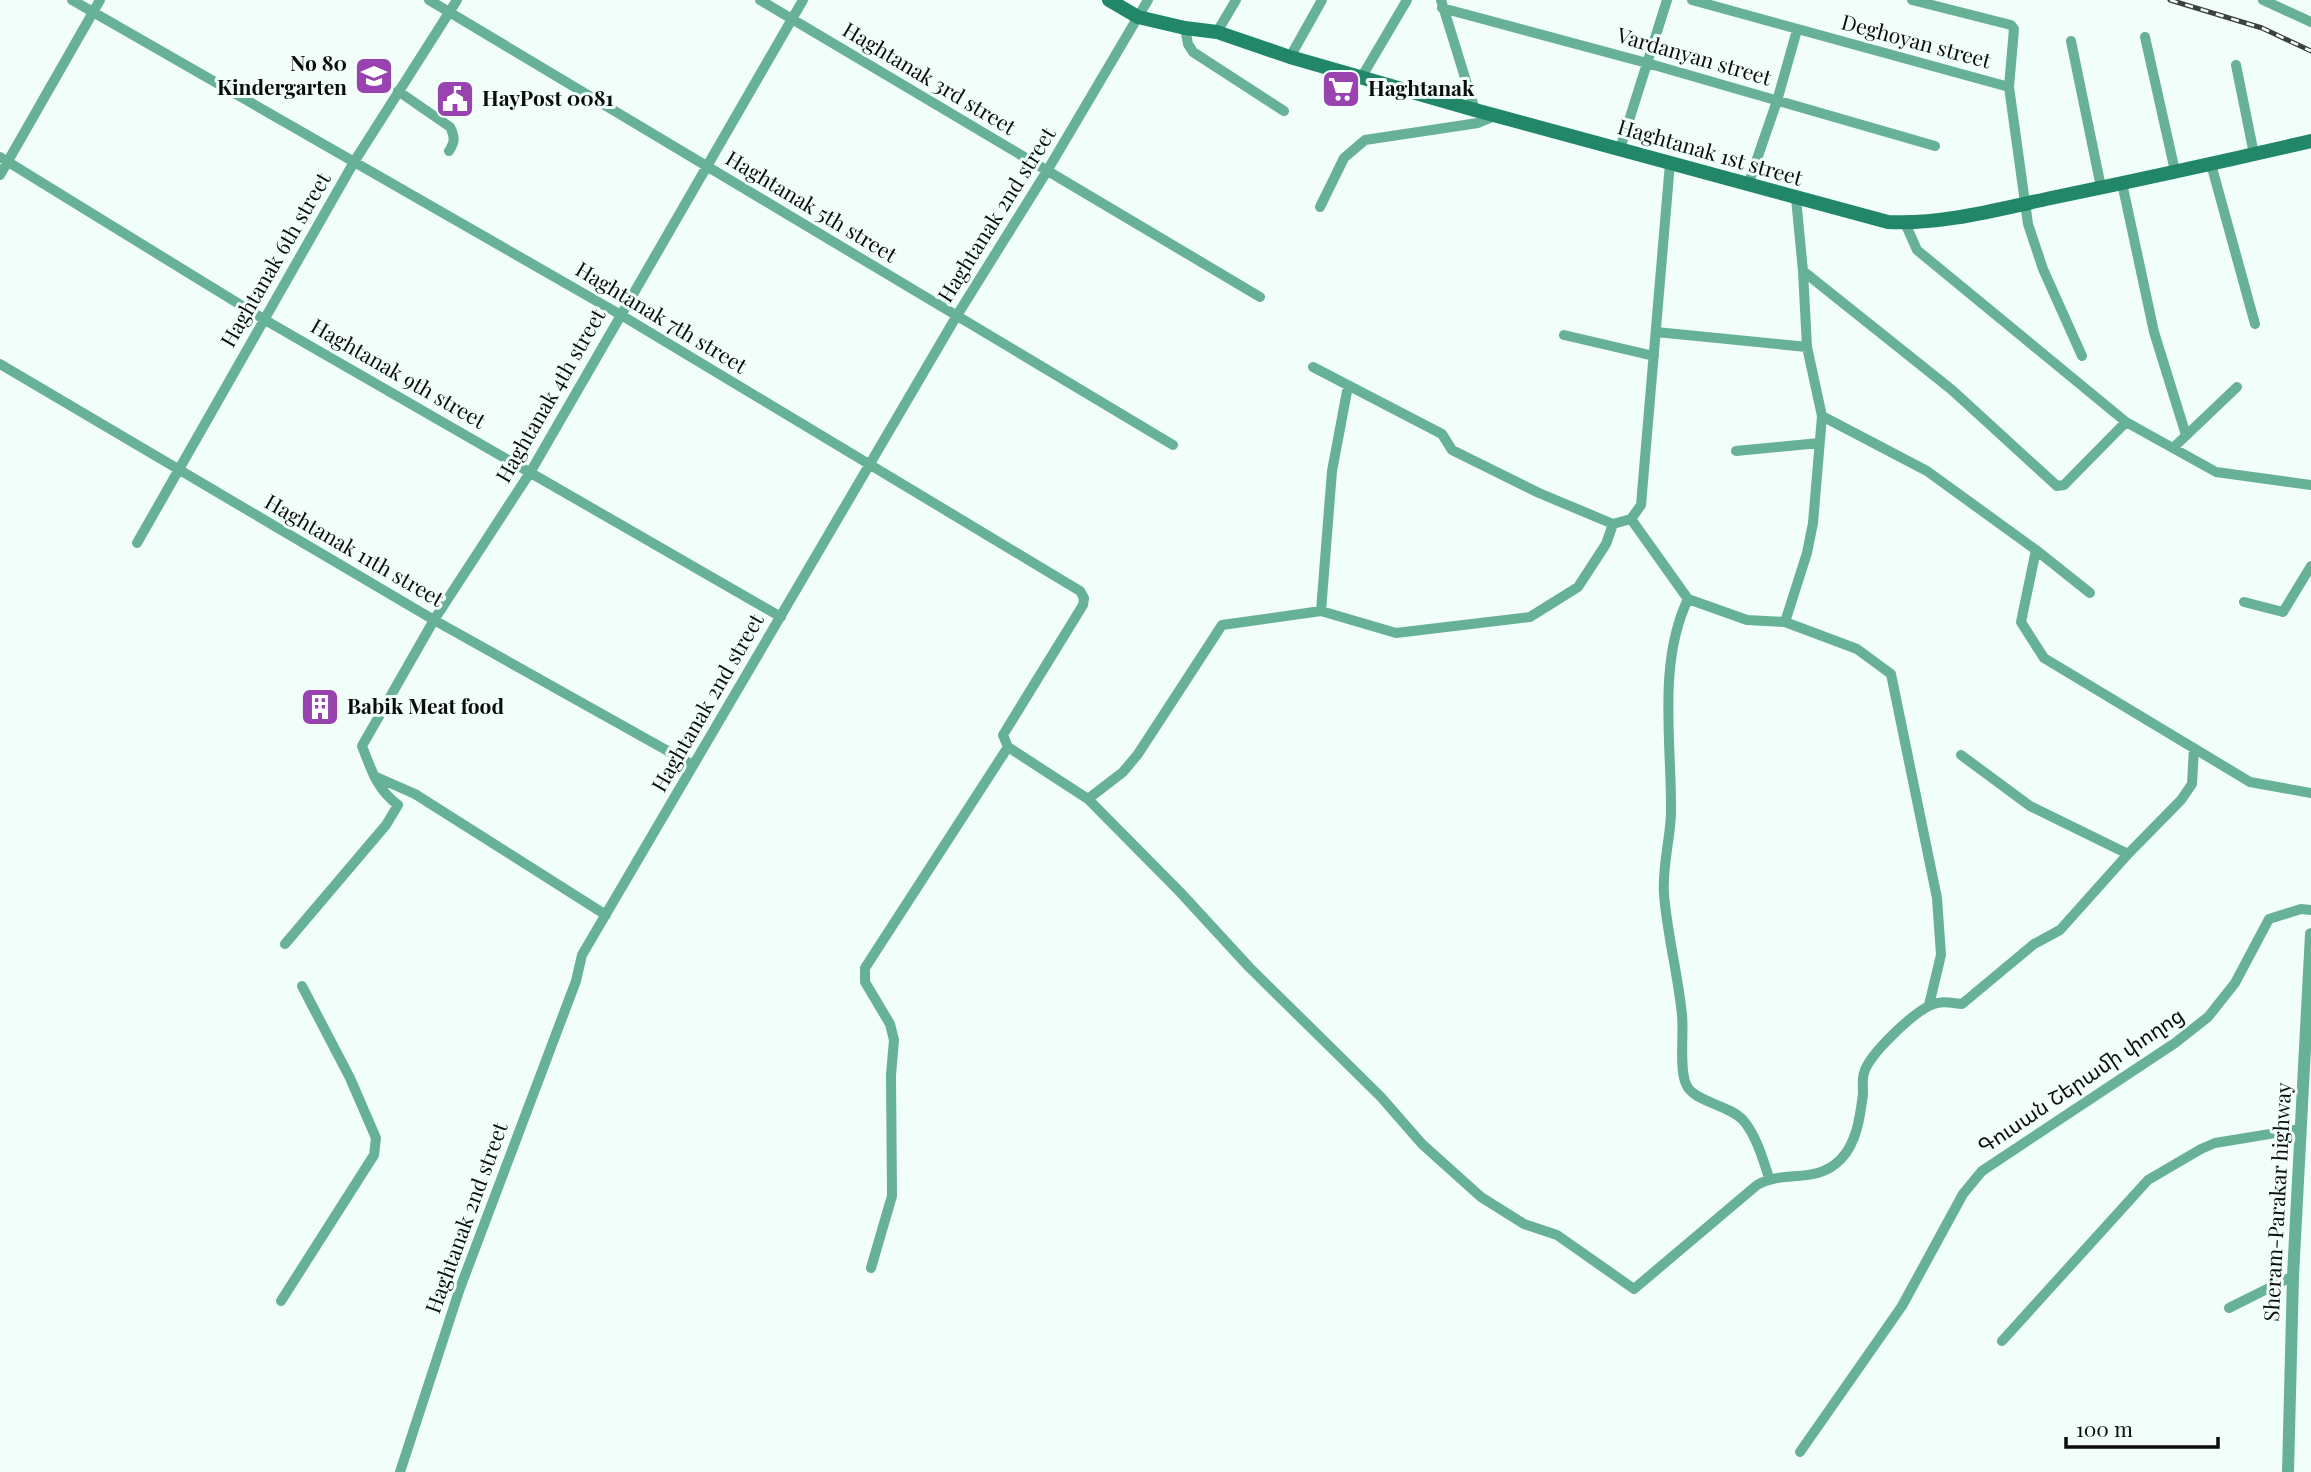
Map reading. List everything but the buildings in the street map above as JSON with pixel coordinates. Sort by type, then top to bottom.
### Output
[{"type":"main road","name":"Haghtanak 1st street","points":[[1109,0],[1138,17],[1217,32],[1362,78],[1873,220],[1905,223],[2024,203],[2311,141]]},
{"type":"street","name":"Haghtanak 7th street","points":[[72,0],[621,315],[1080,591],[1084,598],[1083,605],[1003,736],[1008,747]]},
{"type":"street","points":[[0,175],[4,160],[100,0]]},
{"type":"street","name":"Haghtanak 5th street","points":[[429,0],[1173,445]]},
{"type":"street","name":"Haghtanak 6th street","points":[[137,543],[354,162],[457,0]]},
{"type":"street","name":"Haghtanak 3rd street","points":[[760,0],[1260,297]]},
{"type":"street","name":"Haghtanak 4th street","points":[[285,944],[386,825],[398,805],[383,793],[373,776],[362,746],[434,620],[531,471],[803,0]]},
{"type":"street","name":"Haghtanak 2nd street","points":[[400,1472],[459,1291],[576,981],[582,955],[956,317],[1047,171],[1148,0]]},
{"type":"street","points":[[1217,32],[1236,0]]},
{"type":"street","points":[[1290,57],[1322,0]]},
{"type":"street","points":[[1362,78],[1407,0]]},
{"type":"street","points":[[1620,149],[1667,0]]},
{"type":"street","name":"Deghoyan street","points":[[1692,0],[2009,87]]},
{"type":"street","points":[[1912,0],[2011,25],[2015,34],[2009,87],[2028,224],[2043,269],[2082,356]]},
{"type":"street","points":[[2263,0],[2311,22]]},
{"type":"street","points":[[1442,4],[1475,110]]},
{"type":"street","name":"Vardanyan street","points":[[1442,4],[1935,146]]},
{"type":"street","points":[[1185,28],[1188,44],[1193,52],[1284,111]]},
{"type":"street","points":[[1748,185],[1777,101],[1797,30]]},
{"type":"street","points":[[2145,37],[2175,170]]},
{"type":"street","points":[[2071,41],[2101,187]]},
{"type":"street","points":[[2236,65],[2254,155]]},
{"type":"street","points":[[398,91],[450,127],[454,144],[449,151]]},
{"type":"street","points":[[1320,207],[1344,158],[1365,140],[1478,123],[1495,116]]},
{"type":"street","name":"Haghtanak 9th street","points":[[4,160],[265,320],[780,617]]},
{"type":"street","points":[[1313,368],[1442,434],[1452,450],[1539,493],[1613,524],[1631,519],[1641,505],[1670,163]]},
{"type":"street","points":[[2211,164],[2255,324]]},
{"type":"street","points":[[2122,183],[2154,332],[2186,435]]},
{"type":"street","points":[[1785,622],[1807,553],[1813,523],[1822,416],[1807,347],[1796,198]]},
{"type":"street","points":[[1905,223],[1917,250],[2126,422],[2216,472],[2311,485]]},
{"type":"street","points":[[1803,271],[1952,390],[2057,486],[2064,485],[2126,422]]},
{"type":"street","points":[[1656,332],[1807,347]]},
{"type":"street","points":[[1564,335],[1654,356]]},
{"type":"street","name":"Haghtanak 11th street","points":[[0,363],[434,620],[693,765]]},
{"type":"street","points":[[1321,611],[1329,541],[1332,471],[1348,386]]},
{"type":"street","points":[[2173,448],[2237,387]]},
{"type":"street","points":[[1822,416],[1927,471],[2090,593]]},
{"type":"street","points":[[1736,451],[1819,443]]},
{"type":"street","points":[[1631,519],[1688,599],[1748,620],[1785,622],[1857,649],[1891,674],[1937,898],[1941,955],[1929,1005]]},
{"type":"street","points":[[1088,799],[1123,772],[1138,754],[1222,625],[1321,611],[1396,633],[1530,617],[1578,587],[1606,544],[1613,524]]},
{"type":"street","points":[[2036,550],[2021,622],[2043,658],[2250,782],[2311,793]]},
{"type":"street","points":[[2244,602],[2283,612],[2311,566]]},
{"type":"street","points":[[1688,599],[1679,617],[1672,654],[1668,718],[1671,816],[1664,891],[1682,1013],[1683,1070],[1685,1083],[1692,1094],[1725,1107],[1742,1120],[1755,1142],[1769,1178]]},
{"type":"street","points":[[871,1268],[892,1196],[891,1075],[894,1040],[890,1024],[863,975],[1008,747],[1088,799],[1249,967],[1381,1097],[1422,1144],[1481,1197],[1524,1224],[1556,1235],[1634,1289],[1750,1190],[1769,1178],[1814,1175],[1830,1168],[1842,1158],[1853,1142],[1864,1072],[1877,1052],[1910,1019],[1929,1005],[1942,1001],[1962,1004],[2034,944],[2060,930],[2181,800],[2192,784],[2194,748]]},
{"type":"street","points":[[1961,755],[2030,806],[2128,854]]},
{"type":"street","points":[[373,776],[415,794],[606,915]]},
{"type":"street","name":"Գուսան Շերամի փողոց","points":[[1800,1452],[1902,1306],[1963,1194],[1982,1171],[2175,1043],[2208,1017],[2235,983],[2269,919],[2301,909],[2311,910]]},
{"type":"street","name":"Sheram-Parakar highway","points":[[2288,1472],[2293,1276],[2311,934]]},
{"type":"street","points":[[281,1301],[374,1155],[376,1138],[350,1078],[302,986]]},
{"type":"street","points":[[2002,1341],[2148,1180],[2215,1143],[2300,1129]]},
{"type":"street","points":[[2229,1308],[2293,1276]]},
{"type":"railway","points":[[2170,0],[2262,28],[2311,51]]},
{"type":"place","name":"No 80 Kindergarten","points":[[374,76]]},
{"type":"place","name":"Haghtanak","points":[[1341,89]]},
{"type":"place","name":"HayPost 0081","points":[[455,99]]},
{"type":"place","name":"Babik Meat food","points":[[320,707]]}]
